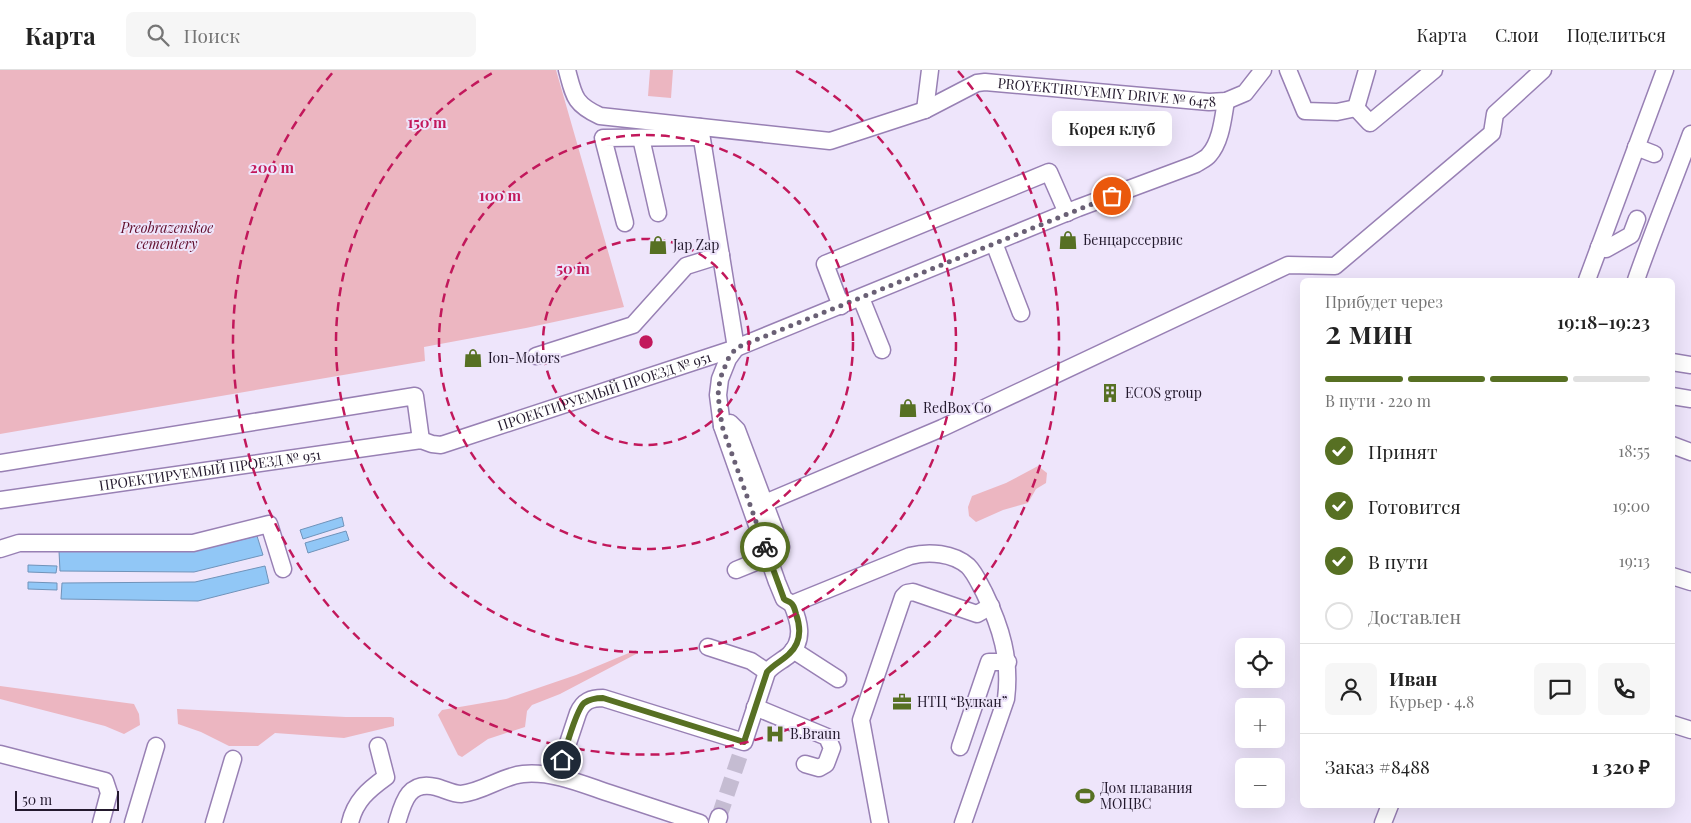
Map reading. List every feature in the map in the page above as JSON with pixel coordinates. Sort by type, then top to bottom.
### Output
[{"type":"street","points":[[567,70],[574,95],[584,109],[600,116],[700,132]]},
{"type":"street","points":[[925,110],[930,70]]},
{"type":"street","points":[[1226,102],[1245,93],[1263,70]]},
{"type":"street","points":[[1288,70],[1305,111],[1337,112],[1356,108]]},
{"type":"street","points":[[1356,108],[1367,70]]},
{"type":"street","points":[[1356,108],[1370,123],[1434,70]]},
{"type":"street","points":[[766,503],[942,428],[1288,265],[1335,266],[1492,133],[1495,114],[1543,70]]},
{"type":"street","points":[[1588,278],[1665,70]]},
{"type":"street","name":"PROYEKTIRUYEMIY DRIVE № 6478","points":[[700,132],[830,141],[925,110],[977,83],[986,82],[1226,102]]},
{"type":"street","name":"ПРОЕКТИРУЕМЫЙ ПРОЕЗД № 951","points":[[0,500],[421,440],[441,445],[736,348],[862,298],[1073,208],[1196,164],[1209,156],[1213,133],[1226,102]]},
{"type":"street","points":[[625,223],[604,138],[641,138],[700,132]]},
{"type":"street","points":[[700,132],[736,348],[715,380],[722,426],[774,552]]},
{"type":"street","points":[[1637,278],[1691,134]]},
{"type":"street","points":[[641,138],[658,214]]},
{"type":"street","points":[[1636,147],[1654,154]]},
{"type":"street","points":[[841,306],[825,264],[1049,172],[1073,208]]},
{"type":"street","points":[[1600,247],[1606,249],[1630,235],[1637,219]]},
{"type":"street","points":[[994,243],[1021,313]]},
{"type":"street","points":[[536,356],[633,325],[686,266],[721,255]]},
{"type":"street","points":[[862,298],[882,350]]},
{"type":"street","points":[[1675,362],[1691,365]]},
{"type":"street","points":[[0,463],[414,396],[421,440]]},
{"type":"street","points":[[1675,397],[1691,400]]},
{"type":"street","points":[[557,776],[578,713],[581,707],[591,699],[603,698],[742,747],[767,672],[773,665],[794,650],[800,635],[800,627],[792,604],[784,599],[766,503],[737,430],[730,423],[722,426]]},
{"type":"street","points":[[1675,446],[1691,451]]},
{"type":"street","points":[[0,549],[19,543],[193,542],[269,524],[283,569]]},
{"type":"street","points":[[736,570],[774,552]]},
{"type":"street","points":[[792,604],[910,556],[926,553],[952,557],[967,565],[977,578],[1000,630],[1008,662],[1009,679],[1006,699],[963,823]]},
{"type":"street","points":[[1675,577],[1691,582]]},
{"type":"street","points":[[880,823],[860,720],[903,597],[907,593],[913,592],[977,614],[991,606]]},
{"type":"street","points":[[708,647],[752,661],[767,672]]},
{"type":"street","points":[[794,650],[838,679]]},
{"type":"street","points":[[960,747],[989,662],[1008,662]]},
{"type":"street","points":[[755,707],[827,737],[832,748],[826,764],[819,768],[805,764]]},
{"type":"street","points":[[1675,725],[1691,730]]},
{"type":"street","points":[[133,823],[156,746]]},
{"type":"street","points":[[350,823],[353,810],[369,789],[386,777],[378,746]]},
{"type":"street","points":[[0,754],[105,781],[109,793],[101,823]]},
{"type":"street","points":[[214,823],[233,759]]},
{"type":"street","points":[[397,823],[406,796],[419,787],[427,786],[463,794],[522,774],[557,776],[700,823]]},
{"type":"street","points":[[1382,823],[1389,808]]},
{"type":"green space","name":"Preobrazenskoe cementery","points":[[0,70],[556,70],[624,307],[424,347],[425,361],[0,434]]},
{"type":"green space","points":[[650,70],[673,70],[671,98],[648,96]]},
{"type":"green space","points":[[1038,466],[1047,473],[1046,483],[1036,489],[1028,503],[1003,510],[976,522],[969,516],[968,507],[972,496],[1006,483]]},
{"type":"green space","points":[[636,650],[638,653],[560,694],[532,705],[527,711],[525,727],[488,739],[462,757],[458,755],[438,715],[442,710],[506,699],[576,675]]},
{"type":"green space","points":[[0,686],[134,704],[139,714],[140,725],[124,734],[105,726],[0,699]]},
{"type":"green space","points":[[177,709],[346,717],[391,717],[394,718],[394,726],[344,738],[275,733],[258,746],[229,746],[201,732],[178,724]]},
{"type":"water","points":[[342,517],[344,526],[303,539],[300,530]]},
{"type":"water","points":[[346,531],[349,540],[308,553],[305,543]]},
{"type":"water","points":[[257,536],[263,555],[194,572],[60,571],[59,551],[193,551]]},
{"type":"water","points":[[28,565],[57,566],[56,573],[28,572]]},
{"type":"water","points":[[265,566],[269,583],[198,601],[61,599],[62,583],[195,582]]},
{"type":"water","points":[[28,582],[57,583],[57,590],[28,589]]},
{"type":"tunnel","points":[[719,817],[741,752]]},
{"type":"way so far","points":[[765,547],[722,426],[718,395],[720,379],[728,359],[736,348],[1078,208],[1112,196]]},
{"type":"place","name":"Корея клуб","points":[[1112,196]]},
{"type":"place","name":"Бенцарссервис","points":[[1068,240]]},
{"type":"place","name":"Jap Zap","points":[[658,245]]},
{"type":"place","name":"Ion-Motors","points":[[473,358]]},
{"type":"place","name":"ECOS group","points":[[1110,393]]},
{"type":"place","name":"RedBox Co","points":[[908,408]]},
{"type":"place","name":"НТЦ “Вулкан”","points":[[902,702]]},
{"type":"place","name":"B.Braun","points":[[775,734]]},
{"type":"place","name":"Дом плавания МОЦВС","points":[[1085,796]]},
{"type":"route","points":[[562,760],[581,707],[585,702],[597,698],[603,698],[744,742],[767,672],[773,665],[794,650],[800,635],[800,627],[795,610],[792,604],[784,599],[765,547]]}]
